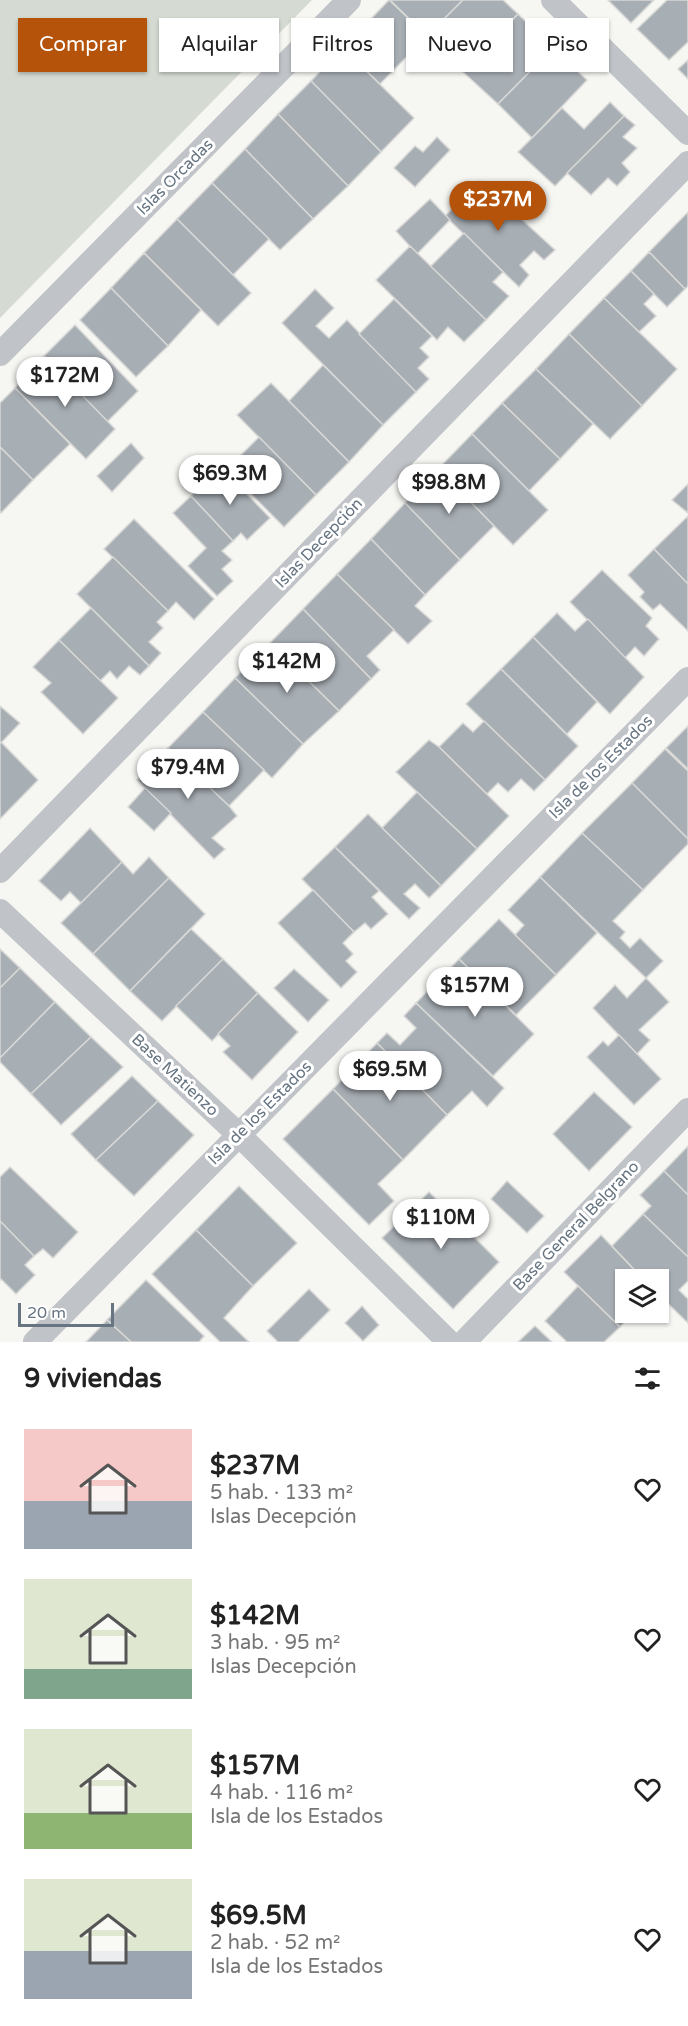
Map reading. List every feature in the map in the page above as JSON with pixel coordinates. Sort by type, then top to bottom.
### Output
[{"type":"street","name":"Islas Orcadas","points":[[0,354],[349,0]]},
{"type":"street","points":[[553,0],[688,132]]},
{"type":"street","name":"Islas Decepción","points":[[0,872],[688,163]]},
{"type":"street","name":"Isla de los Estados","points":[[35,1342],[688,679]]},
{"type":"street","name":"Base Matienzo","points":[[0,911],[239,1135],[449,1342]]},
{"type":"street","name":"Base General Belgrano","points":[[464,1342],[688,1110]]},
{"type":"shaded area","points":[[0,0],[312,0],[294,18],[291,18],[291,21],[279,34],[279,18],[159,18],[159,72],[241,72],[0,318]]},
{"type":"building","points":[[389,0],[408,18],[406,18],[406,57],[394,70],[394,18],[372,18]]},
{"type":"building","points":[[390,0],[463,0],[445,18],[408,18]]},
{"type":"building","points":[[463,0],[503,0],[518,14],[513,19],[445,18]]},
{"type":"building","points":[[608,0],[654,0],[631,23]]},
{"type":"building","points":[[667,0],[688,0],[688,42],[669,60],[637,29]]},
{"type":"building","points":[[518,14],[525,21],[525,72],[529,72],[498,104],[463,72],[513,72],[513,19]]},
{"type":"building","points":[[688,60],[688,79],[678,69]]},
{"type":"building","points":[[320,72],[367,72],[414,118],[381,152],[311,81]]},
{"type":"building","points":[[368,72],[392,72],[380,84]]},
{"type":"building","points":[[529,72],[578,72],[587,80],[532,138],[498,104]]},
{"type":"building","points":[[311,81],[381,152],[348,186],[278,114]]},
{"type":"building","points":[[610,102],[624,116],[555,186],[518,152],[562,108],[584,129]]},
{"type":"building","points":[[278,114],[348,186],[313,219],[245,149]]},
{"type":"building","points":[[624,116],[635,125],[623,137],[637,148],[622,163],[630,172],[617,186],[608,178],[591,195],[567,173]]},
{"type":"building","points":[[437,137],[450,150],[415,187],[394,168],[415,146],[423,152]]},
{"type":"building","points":[[245,149],[313,219],[280,250],[212,183]]},
{"type":"building","points":[[480,181],[555,250],[544,260],[534,251],[520,265],[529,275],[519,287],[445,216]]},
{"type":"building","points":[[212,183],[269,239],[233,275],[177,219]]},
{"type":"building","points":[[430,199],[450,220],[417,254],[396,231]]},
{"type":"building","points":[[688,212],[688,286],[685,289],[649,252]]},
{"type":"building","points":[[177,219],[251,293],[218,326],[144,253]]},
{"type":"building","points":[[464,233],[503,272],[493,282],[509,296],[486,320],[430,267]]},
{"type":"building","points":[[410,246],[486,320],[464,342],[448,327],[437,340],[376,280]]},
{"type":"building","points":[[649,252],[685,289],[667,307],[631,271]]},
{"type":"building","points":[[144,253],[201,310],[168,346],[111,288]]},
{"type":"building","points":[[631,271],[654,294],[644,304],[656,316],[639,332],[604,298]]},
{"type":"building","points":[[111,288],[168,346],[136,377],[80,320]]},
{"type":"building","points":[[315,289],[334,308],[316,326],[329,338],[347,320],[416,392],[383,425],[282,323]]},
{"type":"building","points":[[604,298],[677,369],[642,406],[569,334]]},
{"type":"building","points":[[394,299],[432,336],[420,348],[429,357],[418,368],[429,379],[416,392],[359,334]]},
{"type":"building","points":[[75,325],[138,391],[107,422],[44,356]]},
{"type":"building","points":[[569,334],[642,406],[610,439],[536,369]]},
{"type":"building","points":[[44,356],[115,429],[86,459],[15,388]]},
{"type":"building","points":[[323,365],[383,425],[349,462],[289,401]]},
{"type":"building","points":[[536,369],[593,424],[560,459],[502,403]]},
{"type":"building","points":[[271,383],[349,462],[316,495],[237,415]]},
{"type":"building","points":[[15,388],[70,444],[33,480],[0,447],[0,403]]},
{"type":"building","points":[[502,403],[560,459],[529,491],[472,434]]},
{"type":"building","points":[[472,434],[548,510],[513,545],[438,469]]},
{"type":"building","points":[[259,437],[316,495],[284,527],[244,487],[252,478],[235,461]]},
{"type":"building","points":[[131,443],[144,458],[112,492],[97,476]]},
{"type":"building","points":[[0,447],[33,480],[1,513],[0,511]]},
{"type":"building","points":[[221,467],[270,518],[247,540],[241,533],[233,541],[191,496]]},
{"type":"building","points":[[438,469],[494,526],[460,560],[405,503]]},
{"type":"building","points":[[688,484],[688,513],[672,500]]},
{"type":"building","points":[[191,496],[233,541],[222,551],[232,560],[222,569],[233,581],[217,596],[188,566],[206,548],[173,513]]},
{"type":"building","points":[[405,503],[460,560],[425,595],[371,539]]},
{"type":"building","points":[[688,516],[688,584],[654,549]]},
{"type":"building","points":[[134,519],[214,599],[194,620],[176,602],[168,611],[104,549]]},
{"type":"building","points":[[371,539],[425,595],[415,606],[432,621],[408,644],[337,574]]},
{"type":"building","points":[[654,549],[688,584],[688,631],[660,604],[653,610],[640,597],[644,592],[628,575]]},
{"type":"building","points":[[113,557],[168,611],[157,622],[163,628],[149,642],[161,653],[149,666],[77,594]]},
{"type":"building","points":[[602,570],[652,618],[646,626],[659,639],[644,656],[635,647],[625,658],[570,602]]},
{"type":"building","points":[[337,574],[394,630],[367,656],[380,670],[371,679],[303,609]]},
{"type":"building","points":[[91,608],[149,666],[140,675],[129,666],[117,679],[110,671],[100,681],[59,640]]},
{"type":"building","points":[[303,609],[371,679],[339,711],[270,643]]},
{"type":"building","points":[[557,613],[575,631],[588,619],[644,677],[610,714],[533,637]]},
{"type":"building","points":[[533,637],[597,702],[567,734],[501,669]]},
{"type":"building","points":[[59,640],[118,698],[83,734],[41,692],[51,683],[33,667]]},
{"type":"building","points":[[270,643],[339,711],[303,744],[235,678]]},
{"type":"building","points":[[501,669],[578,746],[545,780],[466,704]]},
{"type":"building","points":[[235,678],[303,744],[272,778],[203,712]]},
{"type":"building","points":[[0,706],[20,723],[0,744]]},
{"type":"building","points":[[203,712],[264,770],[229,806],[168,748]]},
{"type":"building","points":[[484,721],[545,780],[534,791],[521,779],[508,792],[498,783],[487,794],[439,747],[463,723],[473,732]]},
{"type":"building","points":[[688,726],[688,769],[666,748]]},
{"type":"building","points":[[429,740],[439,747],[509,816],[477,849],[396,772]]},
{"type":"building","points":[[1,742],[38,780],[0,819],[0,744]]},
{"type":"building","points":[[168,748],[237,816],[212,838],[225,849],[214,859],[137,780]]},
{"type":"building","points":[[665,749],[688,771],[688,839],[632,783]]},
{"type":"building","points":[[632,783],[688,839],[688,844],[643,890],[582,833]]},
{"type":"building","points":[[145,788],[171,813],[154,831],[128,807]]},
{"type":"building","points":[[417,792],[477,849],[441,886],[382,828]]},
{"type":"building","points":[[368,814],[441,886],[429,898],[415,884],[404,894],[420,908],[409,919],[335,847]]},
{"type":"building","points":[[90,828],[122,862],[81,903],[70,892],[61,901],[39,881]]},
{"type":"building","points":[[582,833],[643,890],[613,921],[625,932],[620,938],[630,948],[640,938],[663,961],[646,978],[540,877]]},
{"type":"building","points":[[335,847],[379,891],[372,897],[388,914],[371,929],[365,923],[354,932],[302,879]]},
{"type":"building","points":[[149,857],[169,878],[93,954],[61,923],[122,862],[133,874]]},
{"type":"building","points":[[540,877],[597,933],[556,975],[515,935],[524,925],[508,910]]},
{"type":"building","points":[[169,878],[205,914],[130,991],[93,954]]},
{"type":"building","points":[[313,890],[354,932],[343,943],[353,954],[346,961],[357,972],[341,988],[278,923]]},
{"type":"building","points":[[499,919],[556,975],[516,1015],[459,959]]},
{"type":"building","points":[[191,929],[223,959],[162,1021],[130,991]]},
{"type":"building","points":[[0,949],[20,968],[0,988]]},
{"type":"building","points":[[223,959],[258,993],[212,1041],[176,1006]]},
{"type":"building","points":[[459,959],[534,1034],[493,1076],[416,1003]]},
{"type":"building","points":[[20,968],[55,1002],[0,1058],[0,988]]},
{"type":"building","points":[[294,969],[329,1000],[308,1022],[274,988]]},
{"type":"building","points":[[646,978],[669,1002],[639,1030],[650,1040],[637,1054],[593,1008],[615,985],[627,998]]},
{"type":"building","points":[[258,993],[298,1032],[252,1080],[223,1052],[230,1046],[218,1034]]},
{"type":"building","points":[[55,1002],[91,1037],[31,1094],[0,1062],[0,1058]]},
{"type":"building","points":[[416,1003],[504,1088],[487,1107],[472,1091],[447,1115],[377,1043],[387,1033],[400,1045],[416,1028],[404,1016]]},
{"type":"building","points":[[619,1035],[661,1079],[634,1105],[587,1057],[603,1041],[608,1046]]},
{"type":"building","points":[[91,1037],[123,1067],[61,1125],[31,1094]]},
{"type":"building","points":[[377,1043],[447,1115],[403,1160],[333,1089]]},
{"type":"building","points":[[132,1076],[158,1101],[96,1160],[71,1134]]},
{"type":"building","points":[[333,1089],[403,1160],[378,1184],[394,1201],[369,1225],[283,1139]]},
{"type":"building","points":[[594,1092],[632,1127],[589,1171],[553,1134]]},
{"type":"building","points":[[158,1101],[194,1135],[134,1196],[96,1160]]},
{"type":"building","points":[[688,1146],[688,1195],[664,1171]]},
{"type":"building","points":[[10,1167],[78,1232],[53,1258],[43,1249],[34,1256],[0,1221],[0,1177]]},
{"type":"building","points":[[664,1171],[688,1195],[688,1257],[643,1214],[651,1206],[640,1195]]},
{"type":"building","points":[[507,1181],[544,1216],[527,1233],[491,1199]]},
{"type":"building","points":[[239,1186],[297,1243],[253,1286],[196,1230]]},
{"type":"building","points":[[429,1192],[499,1262],[453,1309],[382,1238]]},
{"type":"building","points":[[643,1214],[688,1257],[688,1281],[679,1290],[688,1299],[688,1323],[669,1305],[669,1269],[634,1269],[612,1246]]},
{"type":"building","points":[[0,1221],[34,1256],[25,1265],[35,1275],[16,1294],[0,1280]]},
{"type":"building","points":[[196,1230],[253,1286],[224,1318],[249,1342],[220,1342],[152,1274]]},
{"type":"building","points":[[601,1235],[633,1269],[615,1269],[615,1322],[564,1272]]},
{"type":"building","points":[[146,1280],[204,1336],[199,1342],[131,1342],[107,1320]]},
{"type":"building","points":[[578,1286],[620,1327],[604,1342],[567,1342],[545,1321]]},
{"type":"building","points":[[309,1289],[330,1310],[298,1342],[278,1342],[267,1331]]},
{"type":"building","points":[[362,1306],[379,1325],[363,1341],[345,1323]]},
{"type":"building","points":[[107,1320],[131,1342],[86,1342]]},
{"type":"building","points":[[535,1326],[552,1342],[518,1342]]}]
